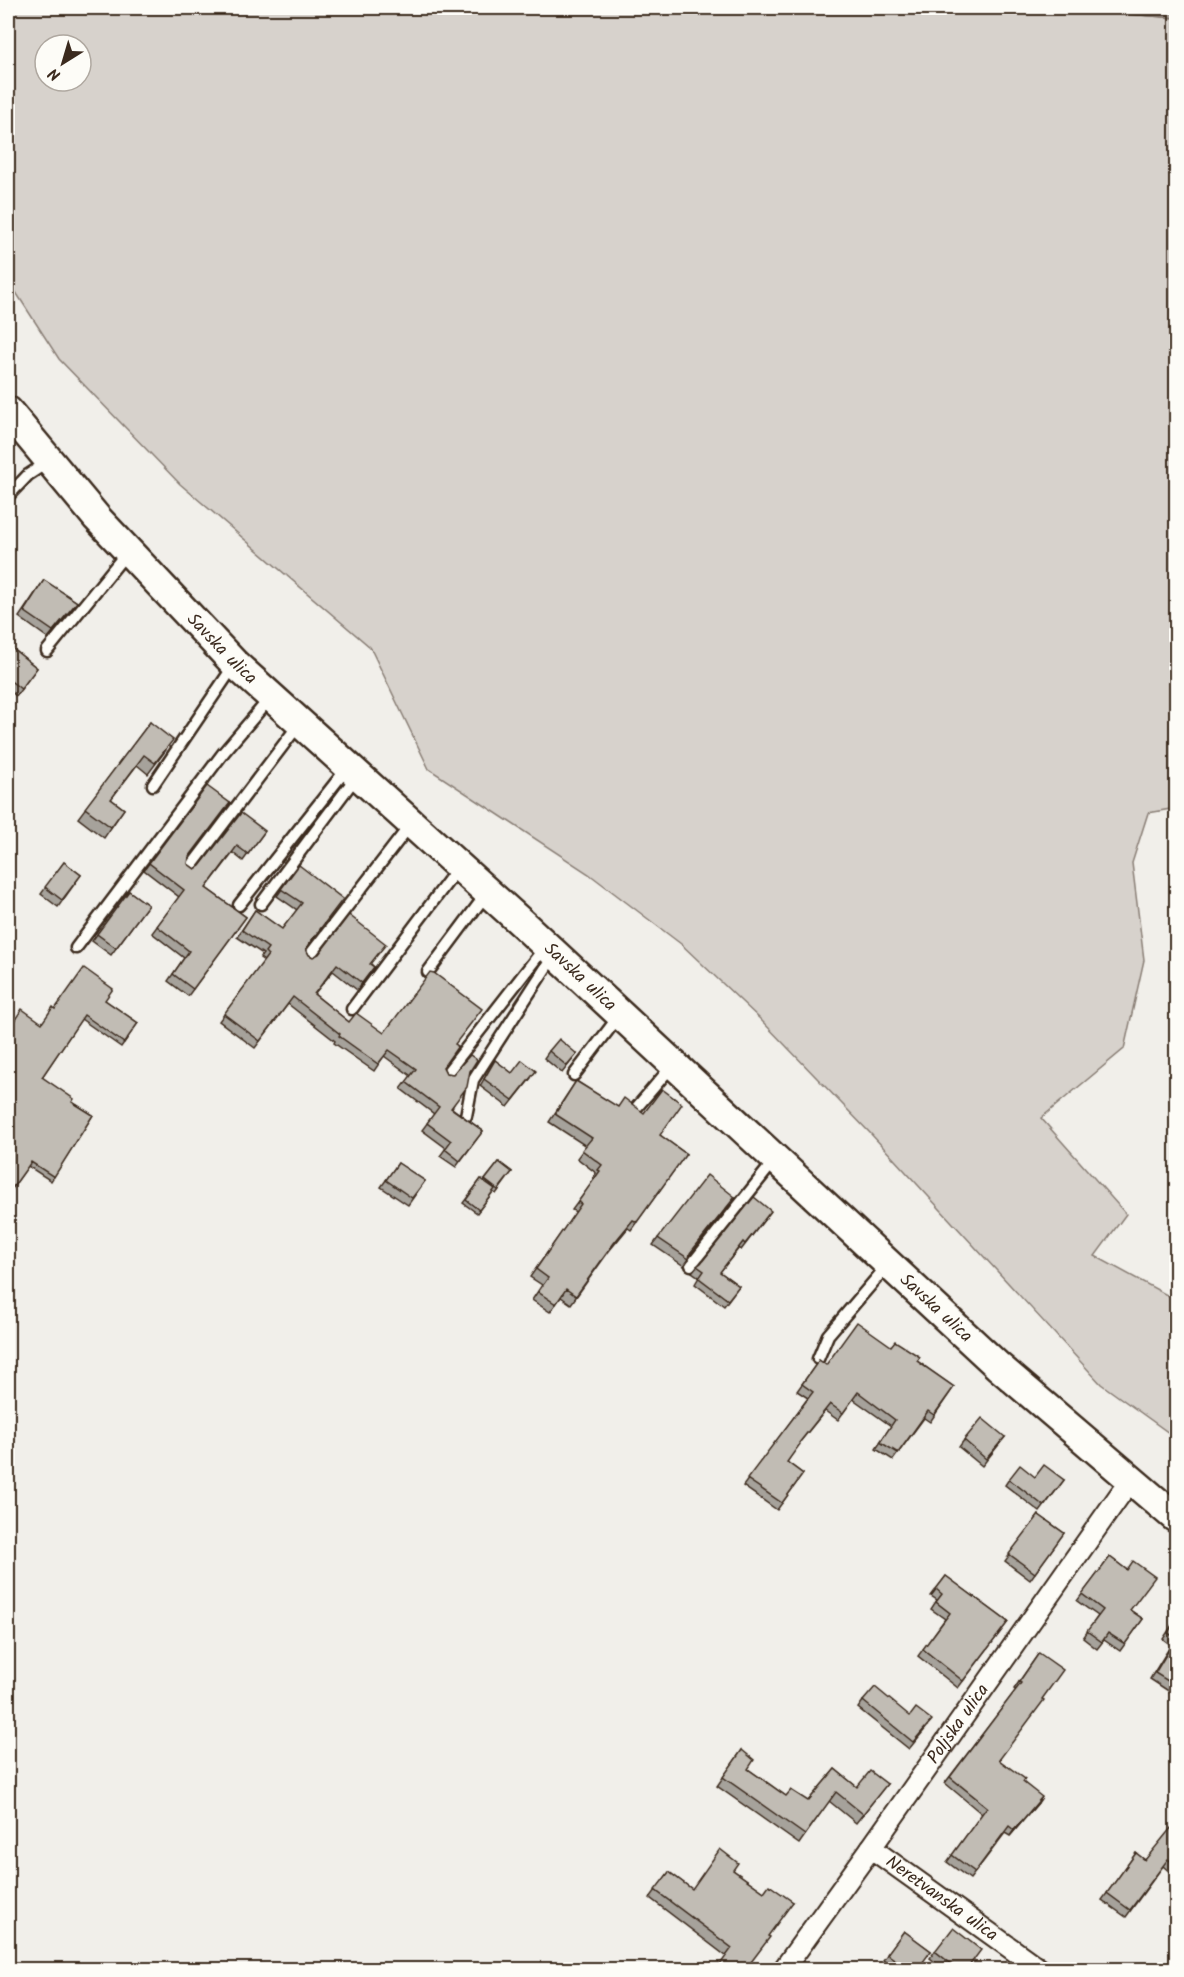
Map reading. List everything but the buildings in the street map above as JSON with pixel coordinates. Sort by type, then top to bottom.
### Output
[{"type":"main road","name":"Savska ulica","points":[[8,413],[129,551],[235,664],[550,950],[998,1366],[1176,1518]]},
{"type":"street","name":"Poljska ulica","points":[[783,1970],[1131,1479]]},
{"type":"street","name":"Neretvanska ulica","points":[[871,1848],[1041,1970]]},
{"type":"lane","points":[[8,496],[28,475],[49,461]]},
{"type":"lane","points":[[47,651],[129,551]]},
{"type":"lane","points":[[153,785],[235,664]]},
{"type":"lane","points":[[76,948],[224,752],[271,697]]},
{"type":"lane","points":[[190,868],[300,723]]},
{"type":"lane","points":[[261,903],[353,771]]},
{"type":"lane","points":[[239,905],[353,771]]},
{"type":"lane","points":[[309,956],[411,824]]},
{"type":"lane","points":[[352,1009],[459,867]]},
{"type":"lane","points":[[428,972],[487,893]]},
{"type":"lane","points":[[446,1074],[550,950]]},
{"type":"lane","points":[[466,1116],[473,1080],[550,950]]},
{"type":"lane","points":[[573,1075],[619,1015]]},
{"type":"lane","points":[[637,1107],[673,1064]]},
{"type":"lane","points":[[691,1265],[775,1159]]},
{"type":"lane","points":[[818,1359],[828,1335],[888,1265]]},
{"type":"shaded area","points":[[8,8],[1051,8],[1176,18],[1176,808],[1148,813],[1132,863],[1144,960],[1124,1049],[1041,1118],[1126,1214],[1095,1256],[1176,1300],[1176,1438],[1101,1384],[871,1134],[760,1019],[681,944],[589,874],[429,769],[370,647],[180,484],[59,359],[8,280]]},
{"type":"shaded area","points":[[1051,8],[1176,8],[1176,18]]}]
